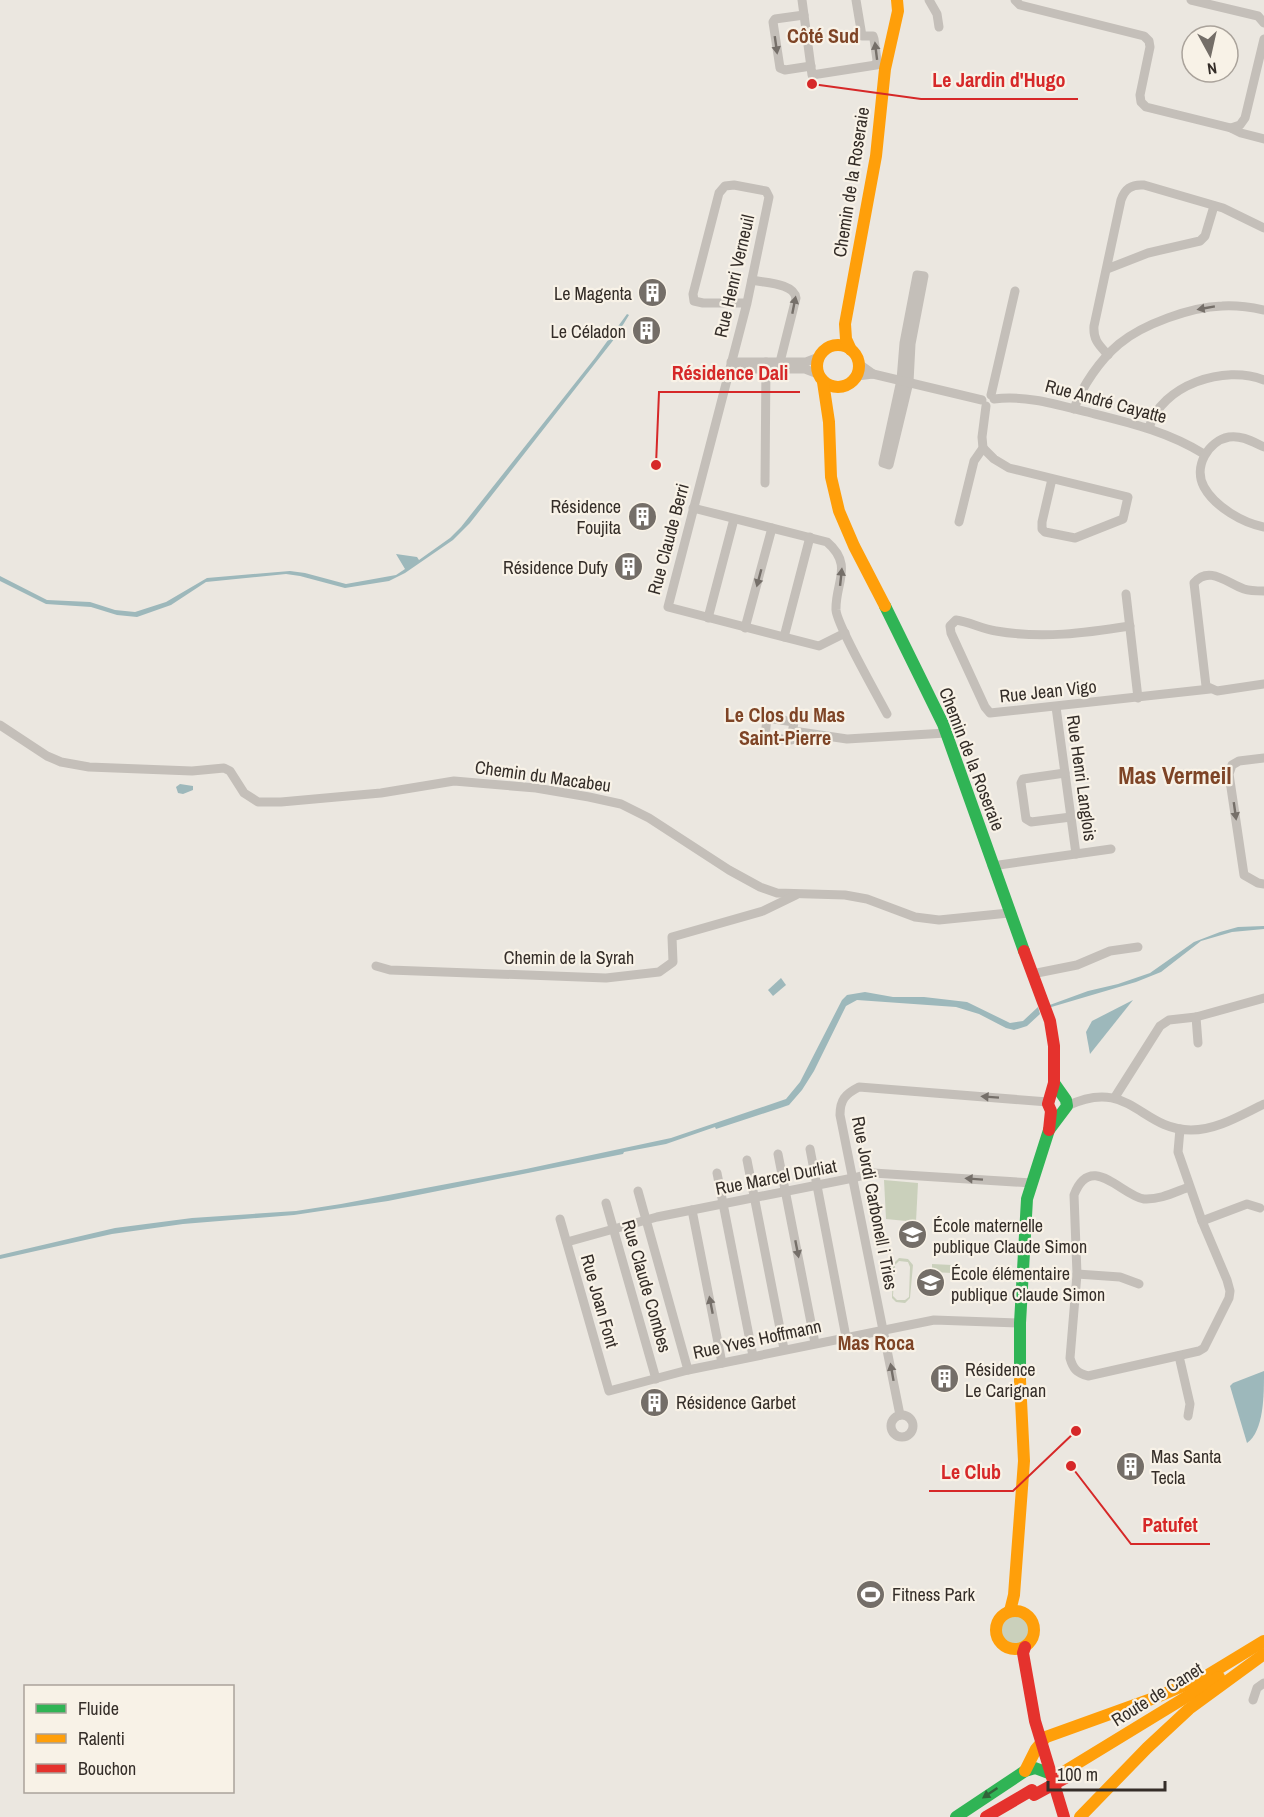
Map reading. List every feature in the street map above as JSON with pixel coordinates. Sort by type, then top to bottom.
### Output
[{"type":"street","points":[[802,0],[811,71]]},
{"type":"street","points":[[804,15],[775,20],[774,30],[780,68],[811,71],[876,65],[874,39],[870,35],[862,36],[856,0]]},
{"type":"street","name":"Chemin de la Roseraie","points":[[851,350],[846,339],[845,324],[876,156],[885,69],[898,6],[906,0]]},
{"type":"street","points":[[929,0],[937,14],[939,27]]},
{"type":"street","points":[[1015,0],[1020,5],[1144,36],[1149,41],[1150,47],[1140,95],[1146,107],[1231,128],[1264,139]]},
{"type":"street","points":[[1047,12],[1050,0]]},
{"type":"street","points":[[1191,0],[1258,16],[1264,23]]},
{"type":"street","points":[[1231,128],[1240,125],[1245,118],[1264,39]]},
{"type":"street","name":"Rue Henri Verneuil","points":[[730,366],[747,303],[769,197],[766,191],[734,185],[725,186],[719,194],[693,294],[694,301],[747,303]]},
{"type":"street","points":[[1108,355],[1093,335],[1094,326],[1121,200],[1128,188],[1144,185],[1214,206],[1264,228]]},
{"type":"street","points":[[1107,270],[1148,253],[1200,241],[1205,237],[1214,206]]},
{"type":"street","points":[[905,381],[889,465],[883,463],[905,381],[904,342],[917,275],[924,276],[911,344],[905,381]]},
{"type":"street","points":[[752,280],[790,288],[796,294],[780,362]]},
{"type":"street","points":[[1015,291],[988,400],[982,437],[984,448],[994,459],[1009,468],[1052,478],[1128,497],[1123,519],[1075,538],[1045,532],[1042,529],[1042,522],[1052,478]]},
{"type":"street","points":[[1074,409],[1088,382],[1108,355],[1120,343],[1149,326],[1196,309],[1244,306],[1264,310]]},
{"type":"street","name":"Chemin de la Roseraie","points":[[832,346],[845,324]]},
{"type":"street","points":[[730,366],[805,369],[821,378],[829,386],[843,387],[849,385],[858,370],[858,358],[844,346],[826,348],[817,363],[821,378]]},
{"type":"street","points":[[766,366],[780,362],[806,362],[819,357]]},
{"type":"street","name":"Rue Claude Berri","points":[[730,366],[668,607],[819,646],[845,633]]},
{"type":"street","points":[[765,483],[766,366]]},
{"type":"street","name":"Rue André Cayatte","points":[[858,370],[988,400],[1033,398],[1149,428],[1184,442],[1204,454]]},
{"type":"street","points":[[1149,428],[1158,408],[1187,386],[1217,377],[1255,376],[1264,380]]},
{"type":"street","name":"Chemin de la Roseraie","points":[[821,378],[829,422],[831,477],[839,511],[854,546],[912,658],[946,733],[1050,1022],[1054,1046],[1054,1083],[1060,1103],[1027,1199],[1020,1323],[1020,1392],[1024,1461],[1014,1596],[1016,1611]]},
{"type":"street","name":"Chemin de la Roseraie","points":[[829,422],[834,399],[843,387]]},
{"type":"street","points":[[1264,447],[1247,438],[1229,437],[1213,444],[1204,454],[1201,465],[1203,486],[1211,497],[1248,523],[1264,527]]},
{"type":"street","points":[[959,522],[974,461],[984,448]]},
{"type":"street","points":[[693,508],[810,537],[827,542],[834,547],[843,573],[836,611],[887,714]]},
{"type":"street","points":[[708,618],[734,519]]},
{"type":"street","points":[[745,628],[772,528]]},
{"type":"street","points":[[784,637],[810,537]]},
{"type":"street","points":[[1210,689],[1206,686],[1194,583],[1204,575],[1211,574],[1245,589],[1264,591]]},
{"type":"street","points":[[1126,594],[1138,698]]},
{"type":"street","name":"Rue Jean Vigo","points":[[1130,626],[1039,637],[994,631],[956,620],[952,623],[951,633],[985,707],[990,713],[1210,689],[1218,691],[1264,684]]},
{"type":"street","name":"Rue Henri Langlois","points":[[1056,706],[1076,854]]},
{"type":"street","name":"Chemin du Macabeu","points":[[0,725],[47,756],[61,762],[89,767],[192,771],[224,768],[230,771],[244,793],[258,802],[381,793],[454,781],[536,788],[589,797],[621,804],[657,822],[729,870],[760,887],[777,893],[845,895],[867,899],[915,917],[939,920],[1009,913]]},
{"type":"street","points":[[793,731],[847,739],[946,733]]},
{"type":"street","points":[[1264,758],[1239,761],[1232,765],[1229,774],[1244,875],[1264,884]]},
{"type":"street","points":[[1065,773],[1023,779],[1021,783],[1026,819],[1031,822],[1071,817]]},
{"type":"street","points":[[992,866],[1112,849]]},
{"type":"street","name":"Chemin de la Syrah","points":[[376,966],[390,970],[540,974],[587,978],[659,972],[674,962],[672,937],[763,910],[796,895]]},
{"type":"street","points":[[1032,974],[1077,965],[1110,951],[1138,947]]},
{"type":"street","points":[[1115,1097],[1160,1026],[1169,1020],[1196,1017],[1264,998]]},
{"type":"street","points":[[1196,1017],[1198,1043]]},
{"type":"street","name":"Rue Jordi Carbonell i Tries","points":[[900,1415],[840,1115],[840,1104],[848,1093],[859,1087],[1060,1103]]},
{"type":"street","points":[[1060,1103],[1115,1097],[1168,1126],[1192,1130],[1217,1126],[1264,1104]]},
{"type":"street","points":[[1180,1129],[1178,1152],[1189,1187],[1230,1291],[1229,1298],[1199,1352],[1088,1376],[1079,1374],[1072,1368],[1070,1359],[1077,1274],[1074,1195],[1077,1187],[1084,1179],[1102,1177],[1111,1180],[1137,1197],[1146,1199],[1158,1198],[1189,1187]]},
{"type":"street","points":[[810,1149],[846,1337]]},
{"type":"street","points":[[778,1154],[816,1343]]},
{"type":"street","points":[[747,1160],[784,1349]]},
{"type":"street","points":[[717,1173],[753,1356]]},
{"type":"street","name":"Rue Marcel Durliat","points":[[567,1242],[646,1220],[873,1173],[1032,1183]]},
{"type":"street","points":[[638,1191],[688,1370]]},
{"type":"street","name":"Rue Claude Combes","points":[[606,1203],[656,1379]]},
{"type":"street","points":[[1202,1221],[1247,1204],[1260,1208]]},
{"type":"street","points":[[692,1210],[722,1363]]},
{"type":"street","name":"Rue Joan Font","points":[[560,1219],[609,1391]]},
{"type":"street","points":[[1077,1274],[1120,1277],[1139,1284]]},
{"type":"street","name":"Rue Yves Hoffmann","points":[[609,1391],[688,1370],[784,1349],[934,1320],[1020,1323]]},
{"type":"street","points":[[1179,1356],[1191,1404],[1188,1416]]},
{"type":"street","points":[[1038,1745],[1023,1653],[1019,1648],[1002,1644],[996,1631],[1000,1617],[1016,1611],[1032,1619],[1035,1630],[1033,1637],[1019,1648],[1016,1655],[1038,1745],[1060,1814]]},
{"type":"street","points":[[1025,1771],[1038,1745],[1046,1737],[1208,1676],[1264,1643]]},
{"type":"street","name":"Route de Canet","points":[[1067,1773],[1238,1665],[1264,1643]]},
{"type":"street","points":[[1080,1817],[1170,1726],[1192,1707],[1250,1667],[1264,1653]]},
{"type":"street","name":"Route de Canet","points":[[1067,1773],[1264,1653]]},
{"type":"street","points":[[1253,1700],[1257,1688],[1264,1683]]},
{"type":"street","points":[[1030,1701],[1039,1720],[1049,1727],[1062,1730]]},
{"type":"street","points":[[956,1817],[1025,1771],[1035,1768],[1047,1772]]},
{"type":"street","points":[[986,1817],[1067,1773]]},
{"type":"street","points":[[998,1817],[1033,1792]]},
{"type":"green space","points":[[884,1180],[918,1183],[916,1222],[886,1219]]},
{"type":"green space","points":[[899,1258],[908,1259],[913,1265],[910,1298],[905,1303],[896,1302],[892,1298],[893,1264]],"holes":[[[899,1261],[908,1262],[910,1267],[909,1297],[905,1300],[897,1300],[893,1296],[895,1265]]]},
{"type":"green space","points":[[932,1264],[952,1265],[952,1273],[932,1272]]},
{"type":"green space","points":[[1015,1611],[1029,1616],[1034,1630],[1029,1644],[1015,1649],[1001,1644],[996,1630],[1001,1616]]},
{"type":"water","points":[[627,314],[629,315],[615,338],[470,523],[453,540],[405,573],[389,581],[345,588],[286,574],[206,582],[171,605],[137,617],[117,615],[91,607],[46,604],[0,581],[0,576],[47,600],[90,602],[115,610],[135,612],[166,602],[207,578],[290,571],[346,584],[396,575],[405,569],[396,554],[417,557],[419,560],[450,538],[461,527],[595,358]]},
{"type":"water","points":[[180,784],[193,786],[193,790],[183,794],[178,793],[176,787]]},
{"type":"water","points":[[1264,926],[1264,929],[1232,932],[1201,941],[1161,972],[1136,982],[1048,1008],[1047,1006],[1150,973],[1194,942],[1220,932],[1238,927]]},
{"type":"water","points":[[781,978],[786,985],[773,996],[768,990]]},
{"type":"water","points":[[865,992],[893,997],[924,997],[967,1002],[1010,1023],[1023,1021],[1038,1007],[1040,1014],[1027,1026],[1014,1030],[979,1014],[956,1007],[857,1000],[846,1006],[814,1071],[789,1105],[716,1129],[715,1127],[666,1144],[623,1154],[388,1201],[294,1215],[183,1224],[112,1234],[0,1259],[0,1255],[115,1228],[192,1218],[296,1211],[341,1204],[526,1169],[671,1138],[786,1099],[800,1082],[842,1000],[847,995]]},
{"type":"water","points":[[1133,1000],[1090,1054],[1086,1032],[1092,1021]]},
{"type":"water","points":[[1264,1371],[1260,1421],[1253,1437],[1247,1443],[1230,1386]]},
{"type":"traffic: fast","points":[[885,606],[943,724],[1024,951]]},
{"type":"traffic: fast","points":[[1020,1380],[1020,1323],[1027,1199],[1049,1130],[1067,1106],[1066,1100],[1054,1083]]},
{"type":"traffic: fast","points":[[956,1817],[1025,1771],[1035,1768],[1051,1774]]},
{"type":"traffic: slow","points":[[851,350],[846,339],[845,324],[876,156],[885,69],[898,11],[897,0]]},
{"type":"traffic: slow","points":[[838,345],[846,346],[853,351],[858,358],[859,366],[858,374],[853,381],[846,386],[838,387],[830,386],[823,381],[818,374],[817,366],[818,358],[823,351],[830,346],[838,345]]},
{"type":"traffic: slow","points":[[823,382],[829,422],[831,477],[839,511],[885,606]]},
{"type":"traffic: slow","points":[[1010,1611],[1014,1595],[1024,1461],[1020,1380]]},
{"type":"traffic: slow","points":[[1015,1611],[1029,1616],[1034,1630],[1029,1644],[1015,1649],[1001,1644],[996,1630],[1001,1616],[1015,1611]]},
{"type":"traffic: slow","points":[[1025,1771],[1036,1749],[1046,1737],[1157,1697],[1208,1675],[1264,1641]]},
{"type":"traffic: slow","points":[[1080,1817],[1147,1748],[1189,1709],[1264,1654]]},
{"type":"traffic: slow","points":[[1065,1771],[1219,1677]]},
{"type":"traffic: jam","points":[[1024,951],[1050,1021],[1054,1046],[1054,1083],[1048,1104],[1051,1111],[1049,1130]]},
{"type":"traffic: jam","points":[[1025,1647],[1023,1653],[1035,1721],[1064,1817]]},
{"type":"traffic: jam","points":[[1034,1795],[1069,1776]]},
{"type":"traffic: jam","points":[[986,1817],[1032,1790]]},
{"type":"place","name":"Le Jardin d'Hugo","points":[[812,84]]},
{"type":"place","name":"Le Magenta","points":[[653,293]]},
{"type":"place","name":"Le Céladon","points":[[647,331]]},
{"type":"place","name":"Résidence Dali","points":[[656,465]]},
{"type":"place","name":"Résidence Foujita","points":[[642,516]]},
{"type":"place","name":"Résidence Dufy","points":[[629,567]]},
{"type":"place","name":"École maternelle publique Claude Simon","points":[[912,1235]]},
{"type":"place","name":"École élémentaire publique Claude Simon","points":[[930,1283]]},
{"type":"place","name":"Résidence Le Carignan","points":[[944,1379]]},
{"type":"place","name":"Résidence Garbet","points":[[655,1402]]},
{"type":"place","name":"Le Club","points":[[1076,1431]]},
{"type":"place","name":"Patufet","points":[[1071,1466]]},
{"type":"place","name":"Mas Santa Tecla","points":[[1130,1466]]},
{"type":"place","name":"Fitness Park","points":[[871,1594]]},
{"type":"district","name":"Côté Sud","points":[[823,35]]},
{"type":"district","name":"Le Clos du Mas Saint-Pierre","points":[[785,726]]},
{"type":"district","name":"Mas Vermeil","points":[[1175,775]]},
{"type":"district","name":"Mas Roca","points":[[876,1342]]}]
